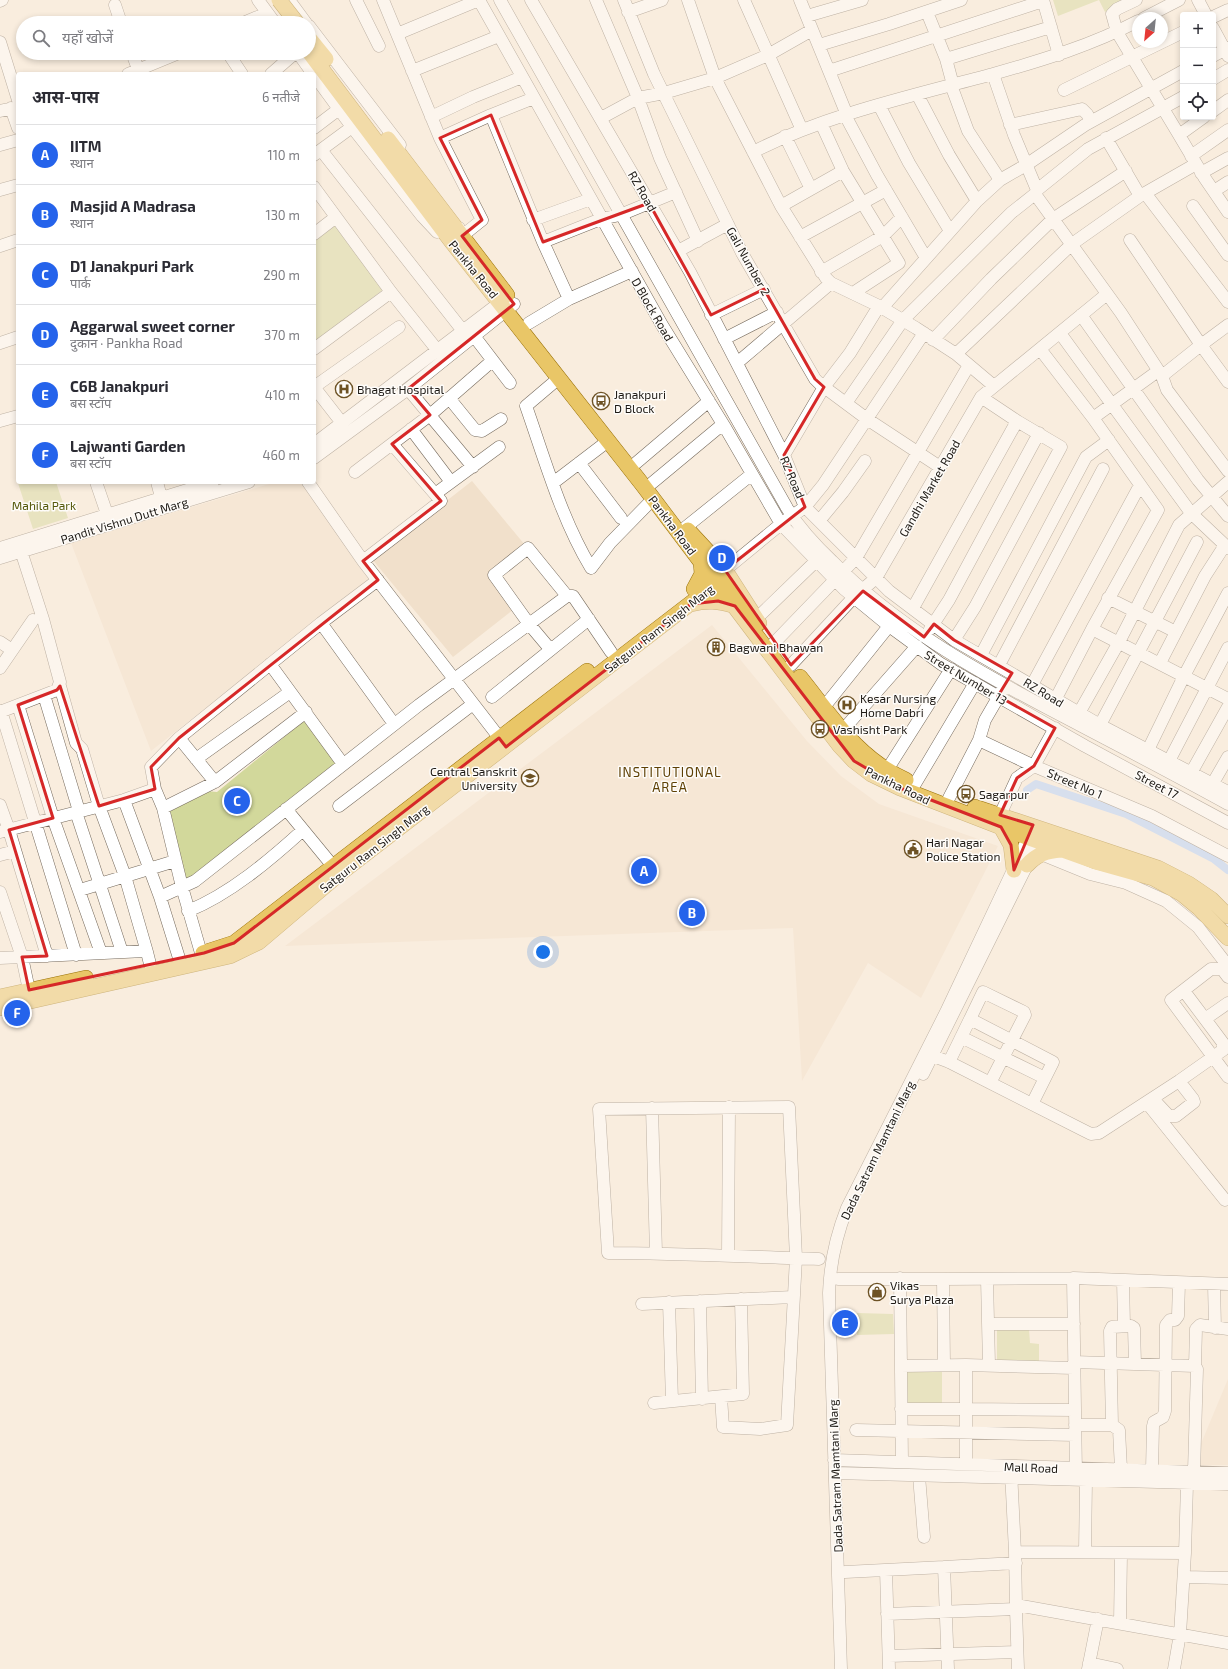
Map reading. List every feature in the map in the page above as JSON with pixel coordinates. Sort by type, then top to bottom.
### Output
[{"type":"main road","points":[[279,0],[292,16]]},
{"type":"main road","points":[[267,8],[277,16]]},
{"type":"main road","name":"Pankha Road","points":[[316,48],[346,92],[507,304],[559,378],[701,562],[718,576],[756,618],[842,730],[862,752],[887,770],[915,784],[1064,850],[1153,878],[1182,894],[1199,908],[1228,938]]},
{"type":"main road","name":"Pankha Road","points":[[316,60],[346,92]]},
{"type":"main road","name":"Pankha Road","points":[[507,304],[529,324],[686,527],[718,576],[735,606],[839,745],[854,761],[871,774],[900,788],[1000,821]]},
{"type":"main road","points":[[694,588],[702,574],[701,562]]},
{"type":"main road","name":"Satguru Ram Singh Marg","points":[[0,998],[230,956],[259,942],[338,875],[503,742],[611,652],[694,588],[718,576]]},
{"type":"main road","name":"Satguru Ram Singh Marg","points":[[0,998],[149,958],[179,958],[234,943],[332,865],[691,604],[718,576]]},
{"type":"main road","points":[[691,604],[703,601],[718,601],[735,606]]},
{"type":"main road","points":[[1000,821],[1020,868],[1033,858],[1037,837]]},
{"type":"main road","name":"Pankha Road","points":[[1037,837],[1158,868],[1189,884],[1211,899],[1228,916]]},
{"type":"street","points":[[258,0],[267,8]]},
{"type":"street","points":[[254,16],[267,8],[289,0],[301,16]]},
{"type":"street","points":[[356,0],[378,46]]},
{"type":"street","points":[[383,0],[440,138],[482,220],[456,238]]},
{"type":"street","points":[[397,34],[479,0]]},
{"type":"street","name":"D Block Road","points":[[479,0],[662,325],[723,424],[781,524],[816,561],[839,577],[858,594]]},
{"type":"street","points":[[500,0],[620,215],[792,516],[817,546],[839,577]]},
{"type":"street","points":[[596,0],[638,98],[660,158],[698,241]]},
{"type":"street","name":"Gali Number 2","points":[[624,0],[664,93],[728,224],[815,379],[867,419],[940,467]]},
{"type":"street","points":[[628,12],[662,0]]},
{"type":"street","points":[[688,0],[715,78],[781,206],[821,272],[831,282],[881,307],[929,336],[956,354],[994,386]]},
{"type":"street","points":[[744,0],[802,130]]},
{"type":"street","points":[[800,0],[846,115],[886,190],[926,258]]},
{"type":"street","points":[[807,16],[862,0]]},
{"type":"street","points":[[819,45],[961,0]]},
{"type":"street","points":[[1136,0],[1117,9],[1112,14],[1117,32],[1196,164],[1227,207]]},
{"type":"street","points":[[1156,12],[1179,0]]},
{"type":"street","points":[[1198,0],[1204,12]]},
{"type":"street","name":"RZ Road","points":[[535,1],[678,251],[738,363],[784,455],[805,507],[889,591],[954,640],[1032,685],[1053,704],[1079,713],[1100,726],[1169,761],[1191,773],[1210,788],[1228,792]]},
{"type":"street","points":[[829,71],[1043,1],[1059,55]]},
{"type":"street","points":[[114,6],[118,16]]},
{"type":"street","points":[[1216,16],[1228,10]]},
{"type":"street","points":[[927,12],[946,59],[952,85],[968,132],[1000,180]]},
{"type":"street","points":[[753,152],[785,136],[846,115],[1059,55],[1117,32],[1132,24]]},
{"type":"street","points":[[946,59],[1051,27]]},
{"type":"street","points":[[601,118],[638,98],[664,93],[715,78],[768,55],[812,30]]},
{"type":"street","points":[[1064,90],[1180,33]]},
{"type":"street","points":[[1216,33],[1227,51],[1216,55]]},
{"type":"street","points":[[316,35],[452,213],[456,238]]},
{"type":"street","points":[[412,70],[499,36]]},
{"type":"street","points":[[0,42],[16,121]]},
{"type":"street","points":[[132,60],[133,71],[161,60]]},
{"type":"street","points":[[233,60],[241,72]]},
{"type":"street","points":[[273,72],[287,60]]},
{"type":"street","points":[[303,60],[312,72]]},
{"type":"street","points":[[1216,77],[1228,70]]},
{"type":"street","points":[[784,455],[824,387],[850,353],[881,307],[977,201],[1000,180],[1026,165],[1091,121],[1180,73]]},
{"type":"street","points":[[993,74],[1010,125],[1036,192],[1053,219],[1107,294],[1160,374],[1167,390],[1228,471]]},
{"type":"street","points":[[431,117],[473,97],[522,77]]},
{"type":"street","points":[[316,78],[352,127],[422,216],[435,230],[456,238]]},
{"type":"street","points":[[917,94],[949,155],[977,201]]},
{"type":"street","points":[[440,138],[534,98]]},
{"type":"street","points":[[846,403],[903,320],[1012,213],[1088,148],[1180,99]]},
{"type":"street","points":[[1216,109],[1228,100]]},
{"type":"street","points":[[879,105],[909,163],[950,231]]},
{"type":"street","points":[[316,123],[339,109]]},
{"type":"street","points":[[1010,125],[1082,109],[1091,121]]},
{"type":"street","points":[[491,115],[533,220],[569,300]]},
{"type":"street","points":[[1179,135],[1200,120]]},
{"type":"street","points":[[821,123],[844,171],[899,264],[853,293]]},
{"type":"street","points":[[352,127],[317,153],[463,331]]},
{"type":"street","points":[[956,354],[1072,244],[1143,195],[1196,164],[1228,130]]},
{"type":"street","points":[[785,136],[811,189]]},
{"type":"street","points":[[1106,138],[1143,195],[1228,302]]},
{"type":"street","points":[[0,145],[16,141]]},
{"type":"street","points":[[1196,164],[1228,158]]},
{"type":"street","points":[[781,206],[844,171]]},
{"type":"street","points":[[718,576],[781,524],[805,507],[823,485],[867,419],[929,336],[1053,219],[1126,171]]},
{"type":"street","points":[[1214,191],[1228,182]]},
{"type":"street","points":[[0,190],[16,186]]},
{"type":"street","points":[[800,237],[886,190]]},
{"type":"street","points":[[316,192],[391,292],[438,351]]},
{"type":"street","points":[[543,242],[601,219],[620,215],[676,192]]},
{"type":"street","points":[[533,220],[590,199]]},
{"type":"street","points":[[1193,206],[1228,255]]},
{"type":"street","points":[[316,232],[336,217]]},
{"type":"street","points":[[821,272],[883,236],[902,217]]},
{"type":"street","points":[[678,251],[728,224]]},
{"type":"street","points":[[1130,240],[1201,345],[1228,382]]},
{"type":"street","points":[[0,246],[16,241]]},
{"type":"street","points":[[529,324],[569,300],[632,271]]},
{"type":"street","points":[[738,363],[831,282]]},
{"type":"street","points":[[711,315],[764,289]]},
{"type":"street","points":[[316,348],[391,292]]},
{"type":"street","name":"Gandhi Market Road","points":[[790,664],[858,594],[876,578],[981,397],[1107,294]]},
{"type":"street","points":[[316,442],[463,331],[507,304]]},
{"type":"street","points":[[316,457],[408,389],[474,336],[507,304]]},
{"type":"street","points":[[724,339],[777,312]]},
{"type":"street","points":[[1081,315],[1198,480],[1228,516]]},
{"type":"street","points":[[1093,418],[1133,388],[1160,374],[1228,325]]},
{"type":"street","points":[[316,386],[399,327]]},
{"type":"street","points":[[1060,333],[1191,513],[1226,547],[1205,576],[1160,663]]},
{"type":"street","points":[[474,336],[510,383]]},
{"type":"street","points":[[0,343],[16,338]]},
{"type":"street","points":[[1040,349],[1093,418],[1158,510],[1108,598],[1043,722]]},
{"type":"street","points":[[356,472],[430,415],[492,361]]},
{"type":"street","points":[[774,643],[856,558],[969,365]]},
{"type":"street","points":[[559,378],[526,406],[553,483],[578,547],[591,568],[610,543],[653,499]]},
{"type":"street","points":[[408,389],[473,467]]},
{"type":"street","points":[[316,390],[342,423]]},
{"type":"street","points":[[954,640],[975,607],[1062,447],[1017,421],[981,397]]},
{"type":"street","points":[[449,398],[475,430],[482,432],[501,419]]},
{"type":"street","points":[[636,462],[709,401]]},
{"type":"street","points":[[0,421],[16,417]]},
{"type":"street","points":[[913,608],[1017,421]]},
{"type":"street","points":[[652,483],[723,424]]},
{"type":"street","points":[[411,429],[451,482]]},
{"type":"street","points":[[842,730],[920,642],[934,624],[949,600],[1039,433]]},
{"type":"street","points":[[981,655],[1086,457],[1109,440]]},
{"type":"street","points":[[553,483],[608,441]]},
{"type":"street","points":[[363,561],[441,501],[392,444]]},
{"type":"street","points":[[435,494],[499,447]]},
{"type":"street","points":[[819,521],[843,492],[865,461]]},
{"type":"street","points":[[579,463],[620,518]]},
{"type":"street","points":[[999,665],[1103,469]]},
{"type":"street","points":[[686,527],[752,474]]},
{"type":"street","points":[[1079,713],[1119,642],[1178,525],[1228,482]]},
{"type":"street","points":[[97,484],[107,514]]},
{"type":"street","points":[[158,484],[161,498]]},
{"type":"street","name":"Pandit Vishnu Dutt Marg","points":[[0,554],[107,514],[206,484]]},
{"type":"street","name":"Pandit Vishnu Dutt Marg","points":[[0,554],[21,552],[242,484]]},
{"type":"street","points":[[309,484],[363,561],[503,742]]},
{"type":"street","points":[[1032,685],[1140,485]]},
{"type":"street","points":[[1100,726],[1138,651],[1197,542]]},
{"type":"street","points":[[550,649],[529,624],[494,574],[528,548],[567,596]]},
{"type":"street","points":[[21,552],[43,619],[76,743],[82,749],[99,806],[125,876],[149,958]]},
{"type":"street","points":[[756,618],[816,561]]},
{"type":"street","points":[[201,953],[175,861],[163,808],[155,789],[151,767],[179,738],[321,623],[378,580]]},
{"type":"street","points":[[1148,750],[1184,676],[1228,593]]},
{"type":"street","points":[[858,594],[920,642],[1001,691],[1053,704],[1210,788],[1228,804]]},
{"type":"street","name":"Street Number 13","points":[[858,594],[889,626],[920,642],[951,670],[975,683],[1001,691],[1043,722],[1085,746]]},
{"type":"street","points":[[160,898],[195,881],[454,678],[567,596],[573,596],[611,652]]},
{"type":"street","points":[[1108,598],[1176,632]]},
{"type":"street","points":[[492,697],[589,619]]},
{"type":"street","points":[[0,668],[33,620]]},
{"type":"street","points":[[321,623],[394,724]]},
{"type":"street","points":[[824,707],[889,626]]},
{"type":"street","points":[[1092,629],[1138,651],[1228,699]]},
{"type":"street","points":[[0,642],[12,650]]},
{"type":"street","points":[[1169,761],[1228,648]]},
{"type":"street","points":[[270,664],[343,764]]},
{"type":"street","points":[[887,770],[951,670]]},
{"type":"street","points":[[949,798],[979,740],[984,720],[1012,673]]},
{"type":"street","points":[[915,784],[975,683]]},
{"type":"street","points":[[60,686],[57,690],[44,696],[1,711],[76,955]]},
{"type":"street","points":[[196,760],[290,692]]},
{"type":"street","points":[[44,696],[77,812],[122,952]]},
{"type":"street","points":[[338,806],[473,704]]},
{"type":"street","points":[[18,705],[53,818],[80,890],[101,953]]},
{"type":"street","points":[[1191,773],[1228,707]]},
{"type":"street","points":[[163,808],[215,782],[306,712]]},
{"type":"street","points":[[1000,821],[1017,778],[1034,766],[1055,728]]},
{"type":"street","points":[[179,738],[215,782]]},
{"type":"street","name":"Street No 1","points":[[979,740],[1034,766],[1152,816],[1228,856]]},
{"type":"street","name":"Street 17","points":[[1085,746],[1228,822]]},
{"type":"street","points":[[1210,788],[1228,757]]},
{"type":"street","points":[[5,831],[124,800],[155,789]]},
{"type":"street","points":[[124,800],[160,898],[179,958]]},
{"type":"street","points":[[0,805],[5,831],[15,851],[47,956]]},
{"type":"street","points":[[286,810],[332,865]]},
{"type":"street","points":[[188,910],[208,902],[275,856],[303,830]]},
{"type":"street","points":[[1037,837],[1090,874],[1126,883],[1166,901],[1198,927],[1228,966]]},
{"type":"street","points":[[0,855],[15,851]]},
{"type":"street","points":[[80,890],[175,861]]},
{"type":"street","name":"Dada Satram Mamtani Marg","points":[[838,1460],[838,1279],[844,1236],[853,1212],[874,1167],[933,1056],[1020,868]]},
{"type":"street","name":"Dada Satram Mamtani Marg","points":[[848,1669],[845,1572],[829,1293],[830,1276],[837,1233],[847,1208],[1020,868]]},
{"type":"street","points":[[0,892],[22,957],[29,990]]},
{"type":"street","points":[[0,958],[145,951],[149,958]]},
{"type":"street","points":[[1228,977],[1222,969],[1211,969],[1171,1000],[1228,1077]]},
{"type":"street","points":[[933,1056],[949,1062],[1091,1134],[1099,1133],[1110,1128],[1223,1050],[1226,1044],[1205,1019],[1184,990]]},
{"type":"street","points":[[949,1062],[983,992],[1024,1012],[1024,1016],[990,1083]]},
{"type":"street","points":[[1205,1019],[1226,1008]]},
{"type":"street","points":[[970,1019],[1053,1062],[1032,1104]]},
{"type":"street","points":[[961,1037],[1045,1078]]},
{"type":"street","points":[[1150,1101],[1169,1116],[1176,1116],[1194,1102],[1194,1099],[1179,1081]]},
{"type":"street","points":[[1150,1101],[1225,1200]]},
{"type":"street","points":[[721,1397],[723,1427],[760,1429],[787,1425],[796,1258],[789,1107],[599,1108],[608,1253],[656,1253],[728,1256],[796,1258],[820,1259]]},
{"type":"street","points":[[652,1108],[656,1253]]},
{"type":"street","points":[[728,1256],[729,1108]]},
{"type":"street","points":[[900,1278],[902,1462]]},
{"type":"street","points":[[838,1279],[1073,1278],[1228,1284]]},
{"type":"street","points":[[1073,1278],[1075,1430],[1085,1552]]},
{"type":"street","points":[[943,1279],[944,1365]]},
{"type":"street","points":[[987,1279],[989,1365]]},
{"type":"street","points":[[1123,1280],[1124,1326]]},
{"type":"street","points":[[1152,1470],[1153,1426],[1154,1422],[1163,1417],[1165,1411],[1166,1325],[1170,1320],[1175,1320],[1178,1316],[1179,1282]]},
{"type":"street","points":[[1214,1284],[1215,1328]]},
{"type":"street","points":[[642,1304],[793,1297]]},
{"type":"street","points":[[654,1403],[743,1394],[741,1299]]},
{"type":"street","points":[[700,1301],[702,1399]]},
{"type":"street","points":[[669,1302],[672,1401]]},
{"type":"street","points":[[988,1324],[1074,1324]]},
{"type":"street","points":[[1112,1425],[1110,1329],[1112,1326],[1134,1328],[1135,1364]]},
{"type":"street","points":[[1194,1471],[1197,1326],[1228,1329]]},
{"type":"street","points":[[901,1366],[1074,1365],[1111,1363],[1195,1366]]},
{"type":"street","points":[[966,1365],[966,1464]]},
{"type":"street","points":[[901,1409],[1075,1410]]},
{"type":"street","points":[[856,1430],[966,1433],[1075,1430],[1112,1425],[1119,1430],[1120,1434],[1121,1470]]},
{"type":"street","name":"Mall Road","points":[[838,1460],[966,1464],[1011,1472]]},
{"type":"street","name":"Mall Road","points":[[1079,1476],[1121,1470],[1228,1473]]},
{"type":"street","points":[[1011,1472],[1016,1557],[1018,1669]]},
{"type":"street","name":"Mall Road","points":[[839,1473],[919,1476],[1011,1472],[1187,1484],[1228,1484]]},
{"type":"street","name":"Dada Satram Mamtani Marg","points":[[839,1473],[841,1669]]},
{"type":"street","points":[[919,1476],[924,1537]]},
{"type":"street","points":[[1174,1669],[1180,1634],[1185,1577],[1187,1484]]},
{"type":"street","points":[[845,1572],[944,1567],[1016,1557],[1085,1552],[1185,1553]]},
{"type":"street","points":[[1120,1623],[1121,1553]]},
{"type":"street","points":[[944,1567],[948,1669]]},
{"type":"street","points":[[886,1570],[889,1669]]},
{"type":"street","points":[[1185,1577],[1228,1578]]},
{"type":"street","points":[[887,1614],[1016,1607],[1098,1619],[1228,1643]]},
{"type":"street","points":[[1098,1619],[1089,1666],[1117,1669]]},
{"type":"street","points":[[889,1656],[1017,1652]]},
{"type":"highlighted area","points":[[491,115],[543,242],[649,203],[711,315],[764,289],[815,379],[824,387],[784,455],[805,507],[725,570],[791,665],[863,591],[924,637],[934,624],[954,640],[1012,673],[998,696],[1055,728],[1034,766],[1017,778],[1000,815],[1033,825],[1014,870],[1011,845],[1001,827],[900,788],[854,761],[735,606],[718,601],[691,604],[506,747],[499,738],[234,943],[204,953],[29,990],[22,957],[47,956],[9,830],[53,818],[18,705],[57,690],[60,686],[99,806],[155,789],[151,767],[179,738],[378,580],[363,561],[441,501],[392,444],[430,415],[408,389],[514,304],[462,236],[482,220],[440,138]]},
{"type":"shaded area","points":[[472,481],[525,545],[487,575],[514,609],[453,657],[372,559]]},
{"type":"shaded area","points":[[269,484],[302,484],[370,579],[151,751],[71,543]]},
{"type":"shaded area","name":"INSTITUTIONAL AREA","points":[[712,625],[807,741],[841,776],[879,804],[998,846],[921,998],[868,963],[802,1081],[793,928],[285,946]]},
{"type":"shaded area","points":[[1228,1379],[1228,1465],[1192,1465]]},
{"type":"green space","points":[[1053,0],[1099,0],[1058,16]]},
{"type":"green space","points":[[1099,0],[1129,0],[1105,12]]},
{"type":"green space","points":[[336,223],[384,289],[317,340],[316,339],[316,238]]},
{"type":"green space","name":"Mahila Park","points":[[18,484],[57,484],[68,518],[33,529]]},
{"type":"green space","points":[[305,720],[338,763],[186,882],[165,811],[206,791],[217,792]]},
{"type":"green space","points":[[857,1313],[893,1314],[894,1334],[857,1335]]},
{"type":"green space","points":[[997,1328],[1029,1329],[1030,1343],[1039,1344],[1039,1362],[997,1361]]},
{"type":"green space","points":[[905,1370],[942,1371],[942,1404],[907,1404]]},
{"type":"waterway","points":[[1027,790],[1036,784],[1126,814],[1214,859],[1228,870]]},
{"type":"place","name":"Bhagat Hospital","points":[[344,389]]},
{"type":"place","name":"Janakpuri D Block","points":[[601,401]]},
{"type":"place","name":"Aggarwal sweet corner","points":[[722,558]]},
{"type":"place","name":"Bagwani Bhawan","points":[[716,647]]},
{"type":"place","name":"Kesar Nursing Home Dabri","points":[[847,705]]},
{"type":"place","name":"Vashisht Park","points":[[820,729]]},
{"type":"place","name":"Central Sanskrit University","points":[[530,778]]},
{"type":"place","name":"Sagarpur","points":[[966,794]]},
{"type":"place","name":"D1 Janakpuri Park","points":[[237,801]]},
{"type":"place","name":"Hari Nagar Police Station","points":[[913,849]]},
{"type":"place","name":"IITM","points":[[644,871]]},
{"type":"place","name":"Masjid A Madrasa","points":[[692,913]]},
{"type":"place","name":"Lajwanti Garden","points":[[17,1013]]},
{"type":"place","name":"Vikas Surya Plaza","points":[[877,1292]]},
{"type":"place","name":"C6B Janakpuri","points":[[845,1323]]},
{"type":"district","name":"INSTITUTIONAL AREA","points":[[670,780]]}]
